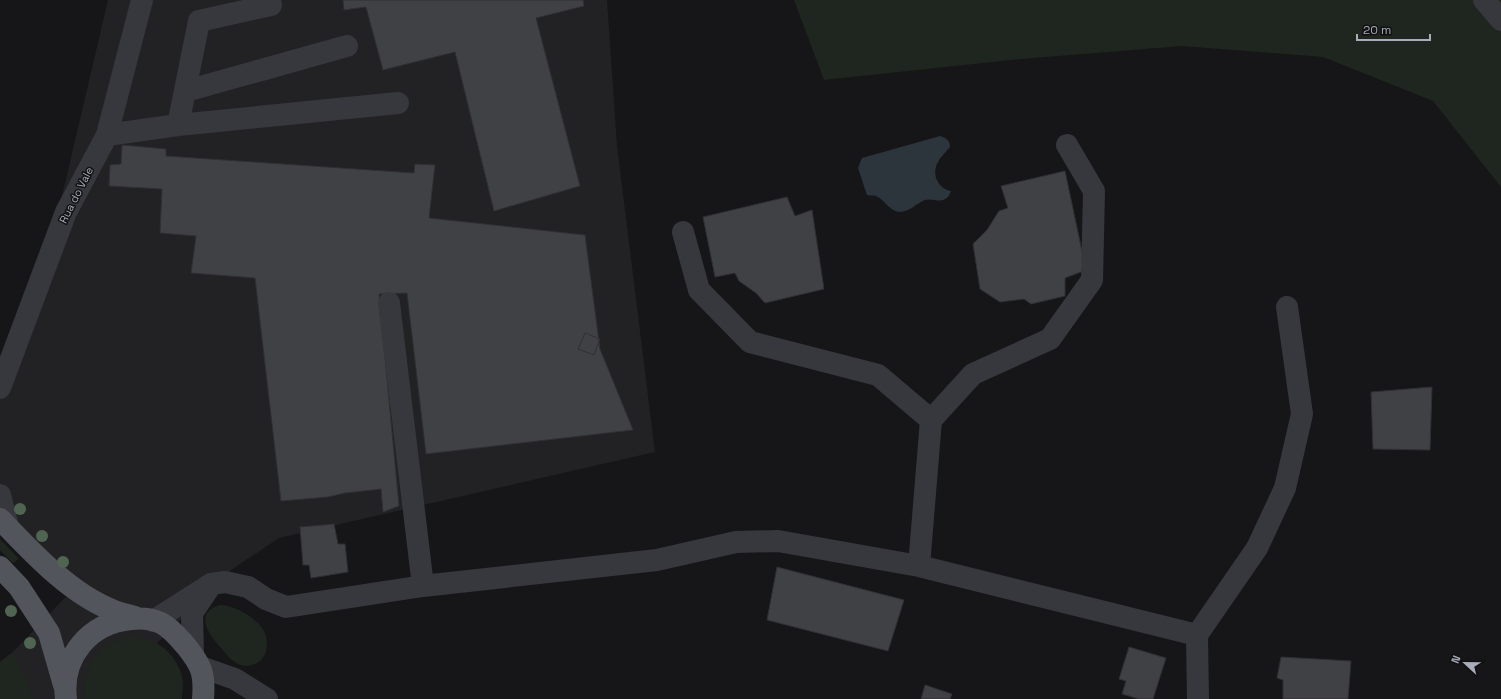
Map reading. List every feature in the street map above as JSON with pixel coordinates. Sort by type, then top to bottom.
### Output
[{"type":"main road","points":[[4,523],[43,562],[80,593],[112,610],[161,623],[178,636],[197,661],[204,684],[203,699]]},
{"type":"main road","points":[[0,567],[20,587],[49,633],[65,692]]},
{"type":"main road","points":[[65,692],[69,664],[80,644],[97,629],[118,620],[147,620]]},
{"type":"street","name":"Rua do Vale","points":[[0,388],[66,212],[108,135],[142,0]]},
{"type":"street","points":[[1484,0],[1501,20]]},
{"type":"street","points":[[178,124],[186,91],[199,21],[271,5]]},
{"type":"street","points":[[186,91],[347,46]]},
{"type":"street","points":[[108,135],[178,124],[398,103]]},
{"type":"street","points":[[919,566],[931,420],[973,374],[1050,339],[1092,280],[1094,191],[1067,145]]},
{"type":"street","points":[[683,232],[699,290],[750,342],[878,376],[931,420]]},
{"type":"street","points":[[389,304],[423,586]]},
{"type":"street","points":[[1198,699],[1197,635],[1257,548],[1285,488],[1302,414],[1287,307]]},
{"type":"street","points":[[0,495],[4,523]]},
{"type":"street","points":[[147,620],[212,584],[225,582],[248,587],[266,599],[286,607],[423,586],[657,560],[736,542],[778,541],[919,566],[1197,635]]},
{"type":"street","points":[[212,584],[192,613],[197,661],[235,678],[267,699]]},
{"type":"shaded area","points":[[108,0],[607,0],[617,146],[655,452],[279,538],[231,570],[144,656],[133,699],[0,699],[0,662],[13,652],[79,583],[20,530],[0,492],[0,370],[58,213]]},
{"type":"shaded area","points":[[794,0],[1501,0],[1501,187],[1433,101],[1323,57],[1182,46],[1021,59],[824,80]]},
{"type":"shaded area","points":[[940,136],[947,140],[950,147],[938,162],[935,171],[939,184],[946,190],[951,191],[947,198],[941,200],[925,200],[907,211],[900,212],[890,208],[876,196],[867,195],[858,168],[862,158]]},
{"type":"shaded area","points":[[0,539],[19,559],[13,563],[0,550]]},
{"type":"shaded area","points":[[220,605],[233,608],[247,614],[259,624],[266,636],[267,644],[265,654],[259,662],[248,666],[243,666],[233,661],[213,638],[206,625],[205,619],[207,613]]},
{"type":"shaded area","points":[[125,638],[141,638],[149,640],[157,643],[170,653],[182,675],[182,699],[86,699],[85,691],[87,675],[93,660],[103,649],[112,643]]},
{"type":"shaded area","points":[[13,652],[34,699],[0,699],[0,662]]},
{"type":"building","points":[[343,0],[583,0],[584,6],[536,18],[580,186],[494,211],[455,52],[383,70],[366,7],[344,10]]},
{"type":"building","points":[[122,145],[166,149],[166,156],[414,173],[415,164],[435,165],[429,218],[585,235],[600,349],[633,430],[426,454],[407,293],[379,294],[399,506],[383,512],[381,489],[345,493],[328,497],[281,501],[255,278],[191,273],[196,236],[160,233],[162,189],[109,186],[110,165],[121,164]]},
{"type":"building","points":[[1065,171],[1086,270],[1065,278],[1065,296],[1031,304],[1024,299],[1000,302],[980,289],[973,244],[987,230],[999,211],[1008,208],[1001,186]]},
{"type":"building","points":[[787,197],[795,216],[812,210],[824,289],[765,303],[756,293],[739,281],[735,273],[715,277],[703,217]]},
{"type":"building","points":[[585,333],[600,339],[594,355],[578,349]]},
{"type":"building","points":[[1432,387],[1430,450],[1373,449],[1371,392]]},
{"type":"building","points":[[334,524],[338,544],[345,544],[348,572],[311,578],[309,565],[303,565],[300,527]]},
{"type":"building","points":[[777,567],[904,600],[888,651],[767,620]]},
{"type":"building","points":[[1129,647],[1166,658],[1153,699],[1139,699],[1122,694],[1126,681],[1119,679]]},
{"type":"building","points":[[1281,657],[1351,661],[1348,699],[1283,699],[1283,680],[1277,678]]},
{"type":"building","points":[[925,685],[952,694],[950,699],[921,699]]}]
